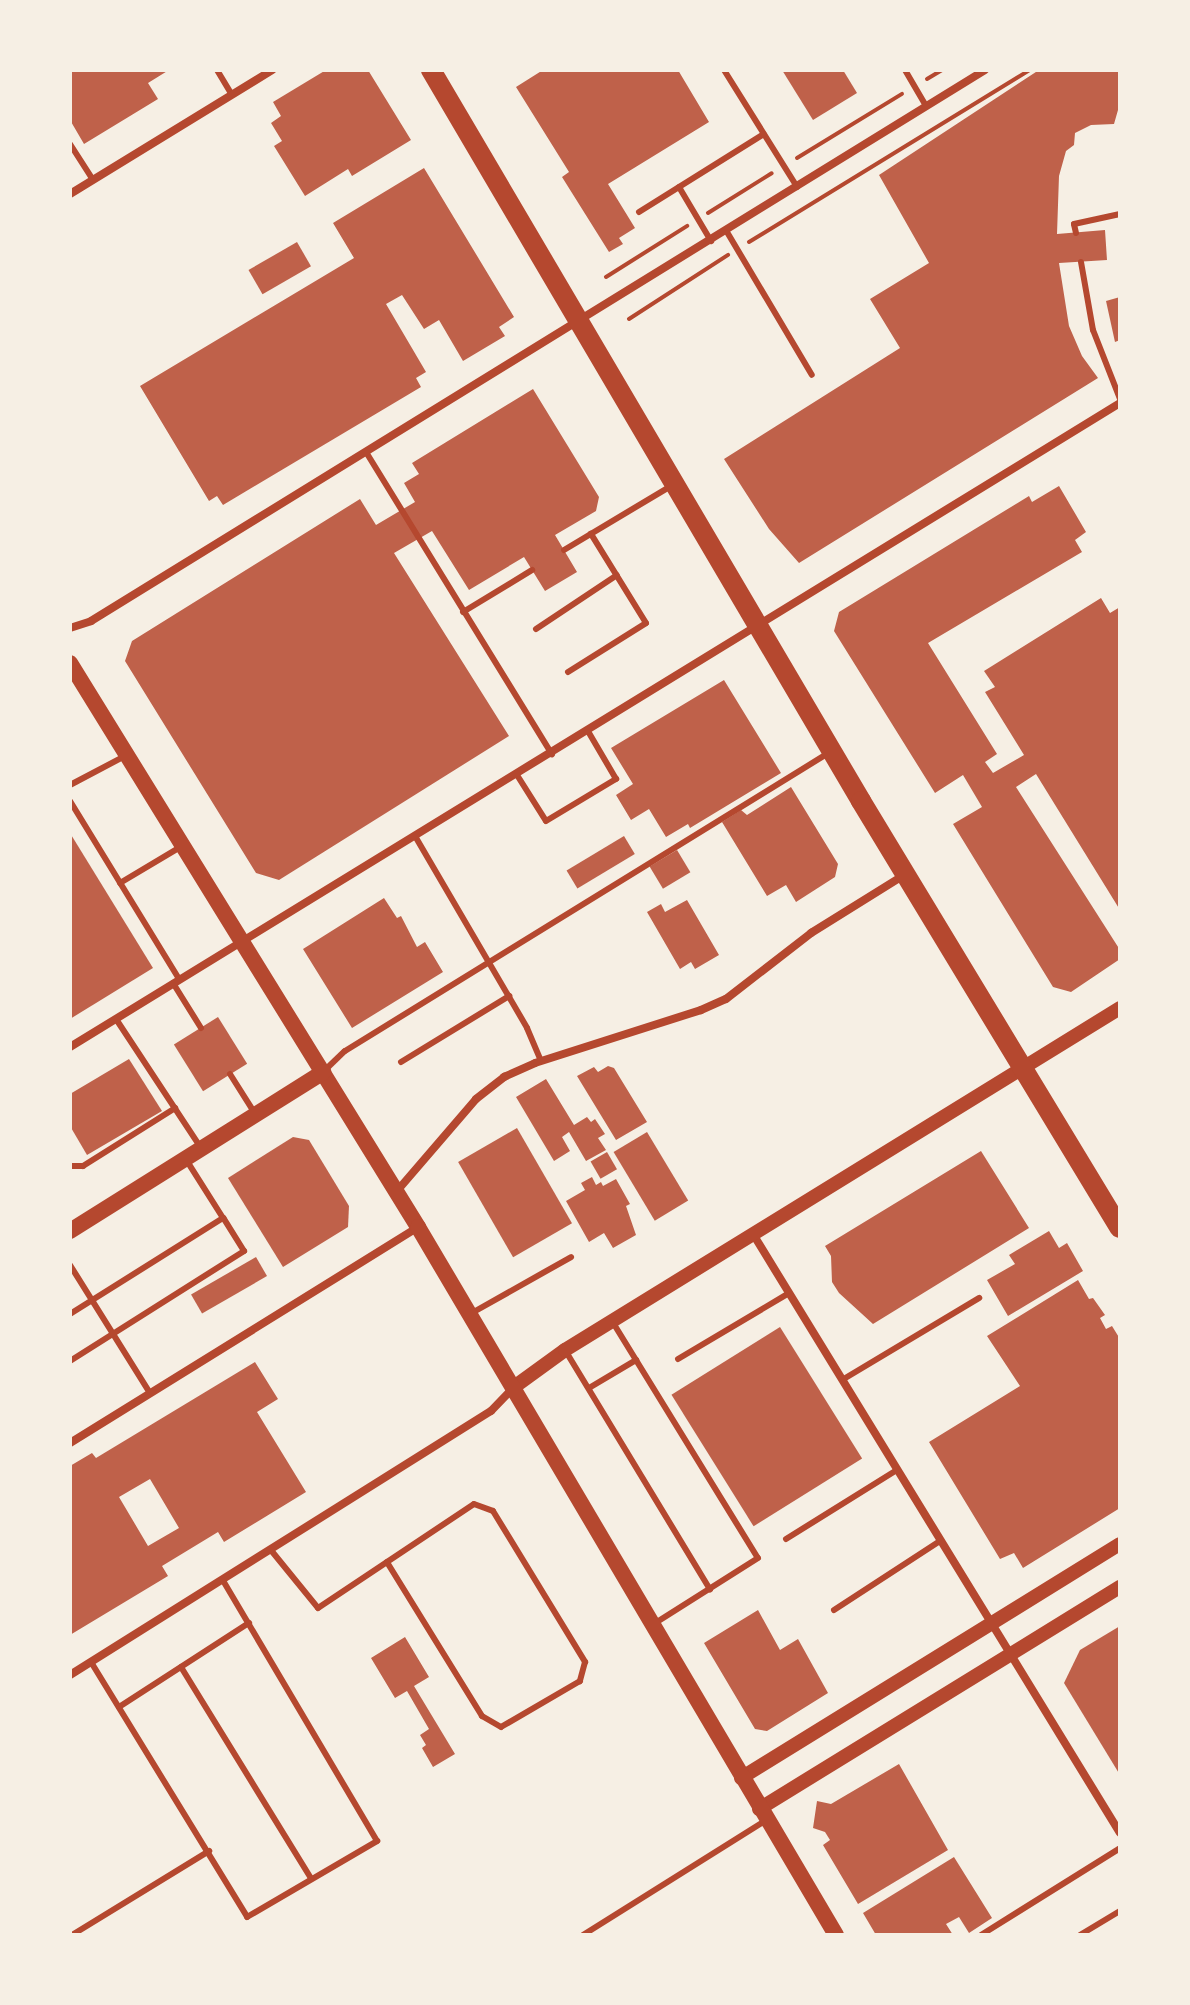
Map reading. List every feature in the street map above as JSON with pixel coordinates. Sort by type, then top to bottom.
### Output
[{"type":"main road","points":[[431,70],[831,751],[1120,1228]]},
{"type":"main road","points":[[70,663],[418,1227],[836,1935]]},
{"type":"main road","points":[[70,1231],[323,1072]]},
{"type":"street","points":[[70,194],[272,70]]},
{"type":"street","points":[[70,628],[91,621],[727,232],[985,70]]},
{"type":"street","points":[[70,1047],[759,627],[1120,401]]},
{"type":"street","points":[[396,1191],[476,1099],[504,1077],[541,1061],[701,1010],[726,999],[811,933],[905,874]]},
{"type":"street","points":[[70,1675],[491,1411],[514,1387],[565,1350],[1120,1008]]},
{"type":"street","points":[[70,1443],[418,1227]]},
{"type":"street","points":[[753,1234],[1120,1833]]},
{"type":"street","points":[[741,1778],[1120,1544]]},
{"type":"street","points":[[763,1815],[1120,1587]]},
{"type":"lane","points":[[217,70],[232,95]]},
{"type":"lane","points":[[724,70],[797,187]]},
{"type":"lane","points":[[905,70],[926,106]]},
{"type":"lane","points":[[639,212],[764,134]]},
{"type":"lane","points":[[70,144],[93,180]]},
{"type":"lane","points":[[679,187],[711,241]]},
{"type":"lane","points":[[1076,233],[1074,224],[1120,214]]},
{"type":"lane","points":[[727,232],[812,375]]},
{"type":"lane","points":[[1081,262],[1093,330],[1120,401]]},
{"type":"lane","points":[[366,452],[552,754]]},
{"type":"lane","points":[[564,550],[675,484]]},
{"type":"lane","points":[[568,672],[646,623],[591,534]]},
{"type":"lane","points":[[463,612],[532,570]]},
{"type":"lane","points":[[536,629],[617,575]]},
{"type":"lane","points":[[517,775],[546,821],[616,779],[588,731]]},
{"type":"lane","points":[[323,1072],[345,1051],[831,751]]},
{"type":"lane","points":[[70,785],[127,755]]},
{"type":"lane","points":[[70,801],[201,1028]]},
{"type":"lane","points":[[415,836],[509,996],[541,1061]]},
{"type":"lane","points":[[120,883],[182,846]]},
{"type":"lane","points":[[401,1062],[509,996]]},
{"type":"lane","points":[[116,1019],[201,1148]]},
{"type":"lane","points":[[140,1077],[150,1071]]},
{"type":"lane","points":[[230,1074],[255,1114]]},
{"type":"lane","points":[[70,1166],[83,1166],[175,1108]]},
{"type":"lane","points":[[70,1361],[244,1251],[185,1158]]},
{"type":"lane","points":[[70,1314],[223,1218]]},
{"type":"lane","points":[[470,1314],[571,1257]]},
{"type":"lane","points":[[70,1265],[150,1393]]},
{"type":"lane","points":[[678,1359],[789,1293]]},
{"type":"lane","points":[[842,1380],[979,1298]]},
{"type":"lane","points":[[612,1321],[758,1558],[651,1626]]},
{"type":"lane","points":[[565,1350],[710,1589]]},
{"type":"lane","points":[[589,1388],[636,1360]]},
{"type":"lane","points":[[786,1539],[897,1470]]},
{"type":"lane","points":[[270,1549],[318,1608],[387,1562],[474,1504],[493,1511],[585,1662],[580,1681],[501,1727],[482,1716],[387,1562]]},
{"type":"lane","points":[[834,1610],[940,1541]]},
{"type":"lane","points":[[91,1662],[247,1917],[377,1841],[222,1579]]},
{"type":"lane","points":[[119,1707],[249,1623]]},
{"type":"lane","points":[[181,1667],[311,1878]]},
{"type":"lane","points":[[583,1935],[763,1815]]},
{"type":"lane","points":[[981,1935],[1120,1848]]},
{"type":"lane","points":[[72,1935],[209,1851]]},
{"type":"lane","points":[[1080,1935],[1120,1911]]},
{"type":"path","points":[[629,319],[737,249],[1030,70]]},
{"type":"building","points":[[70,70],[169,70],[148,83],[158,99],[84,144],[70,120]]},
{"type":"building","points":[[326,70],[368,70],[411,140],[352,176],[348,169],[305,196],[274,146],[282,141],[271,123],[281,116],[273,102]]},
{"type":"building","points":[[543,70],[678,70],[709,122],[608,184],[635,228],[619,238],[623,244],[609,252],[562,177],[569,172],[516,87]]},
{"type":"building","points":[[782,70],[843,70],[857,93],[813,120]]},
{"type":"building","points":[[1039,70],[1120,70],[1120,103],[1114,124],[1091,125],[1075,133],[1074,145],[1066,151],[1059,176],[1057,234],[1105,230],[1107,260],[1059,263],[1069,326],[1082,356],[1098,378],[799,563],[769,529],[724,459],[900,348],[870,299],[929,263],[879,175]]},
{"type":"building","points":[[424,168],[514,317],[499,327],[505,336],[463,361],[439,320],[424,329],[402,295],[386,304],[426,372],[416,378],[421,387],[223,505],[217,496],[209,501],[140,386],[354,258],[333,223]]},
{"type":"building","points":[[297,242],[311,266],[263,294],[249,270]]},
{"type":"building","points":[[1120,297],[1120,340],[1115,342],[1106,301]]},
{"type":"building","points":[[533,389],[599,497],[596,511],[555,535],[577,572],[545,591],[524,557],[469,590],[432,531],[394,553],[509,736],[279,880],[256,873],[125,661],[132,641],[360,499],[376,525],[415,502],[404,483],[419,474],[412,463]]},
{"type":"building","points":[[1059,486],[1086,532],[1075,540],[1082,552],[928,643],[997,754],[985,762],[993,773],[1024,755],[985,692],[995,687],[984,671],[1101,598],[1110,613],[1120,607],[1120,910],[1036,774],[1016,787],[1120,950],[1120,959],[1071,992],[1053,987],[953,824],[982,807],[963,775],[935,793],[834,631],[839,612],[1029,496],[1032,502]]},
{"type":"building","points":[[724,680],[781,773],[690,828],[688,824],[666,837],[649,809],[631,820],[616,795],[633,784],[611,748]]},
{"type":"building","points":[[791,787],[838,864],[835,877],[796,902],[786,885],[767,896],[722,822],[741,810],[747,815]]},
{"type":"building","points":[[70,833],[153,968],[70,1019]]},
{"type":"building","points":[[624,836],[635,854],[577,889],[567,871]]},
{"type":"building","points":[[677,850],[690,872],[663,889],[650,866]]},
{"type":"building","points":[[384,898],[397,918],[401,916],[417,947],[425,942],[443,972],[352,1028],[303,949]]},
{"type":"building","points":[[687,900],[719,955],[695,969],[691,962],[680,969],[647,912],[661,904],[665,912]]},
{"type":"building","points":[[218,1017],[247,1064],[203,1091],[174,1045]]},
{"type":"building","points":[[129,1059],[162,1111],[87,1155],[70,1126],[70,1094]]},
{"type":"building","points":[[608,1066],[614,1068],[647,1122],[616,1140],[577,1076],[594,1067],[598,1072]]},
{"type":"building","points":[[546,1079],[574,1125],[587,1117],[591,1122],[595,1119],[605,1134],[598,1138],[606,1150],[586,1161],[569,1132],[562,1137],[570,1151],[554,1161],[516,1097]]},
{"type":"building","points":[[517,1128],[572,1223],[513,1257],[458,1162]]},
{"type":"building","points":[[647,1132],[688,1201],[655,1221],[614,1152]]},
{"type":"building","points":[[293,1137],[309,1140],[349,1206],[348,1227],[283,1267],[228,1178]]},
{"type":"building","points":[[981,1151],[1029,1228],[873,1324],[839,1293],[832,1282],[831,1256],[825,1246]]},
{"type":"building","points":[[607,1152],[617,1169],[601,1179],[591,1162]]},
{"type":"building","points":[[592,1177],[596,1185],[601,1182],[603,1186],[616,1179],[630,1204],[626,1206],[636,1235],[613,1248],[604,1233],[589,1242],[566,1201],[585,1190],[581,1183]]},
{"type":"building","points":[[1049,1231],[1059,1248],[1067,1243],[1083,1271],[1008,1316],[987,1280],[1015,1264],[1009,1255]]},
{"type":"building","points":[[256,1257],[267,1276],[202,1314],[191,1294]]},
{"type":"building","points":[[1078,1280],[1089,1299],[1093,1298],[1105,1315],[1100,1318],[1106,1329],[1112,1326],[1120,1339],[1120,1508],[1023,1568],[1014,1553],[1000,1559],[929,1442],[1020,1386],[987,1336]]},
{"type":"building","points":[[780,1327],[862,1458],[754,1526],[671,1395]]},
{"type":"building","points":[[255,1362],[278,1399],[257,1412],[306,1492],[224,1542],[218,1532],[162,1566],[168,1576],[70,1635],[70,1466],[92,1453],[96,1458]],"holes":[[[150,1479],[179,1528],[148,1546],[119,1497]]]},
{"type":"building","points":[[758,1610],[780,1650],[798,1639],[828,1693],[767,1731],[755,1729],[704,1643]]},
{"type":"building","points":[[1120,1626],[1120,1775],[1064,1683],[1080,1650]]},
{"type":"building","points":[[405,1637],[429,1677],[414,1686],[455,1754],[433,1767],[422,1748],[426,1745],[420,1735],[429,1729],[407,1691],[395,1698],[371,1658]]},
{"type":"building","points":[[899,1764],[948,1850],[858,1904],[823,1845],[830,1840],[825,1832],[813,1828],[817,1801],[831,1804]]},
{"type":"building","points":[[954,1857],[992,1918],[969,1933],[959,1917],[946,1924],[953,1935],[876,1935],[863,1913]]}]
